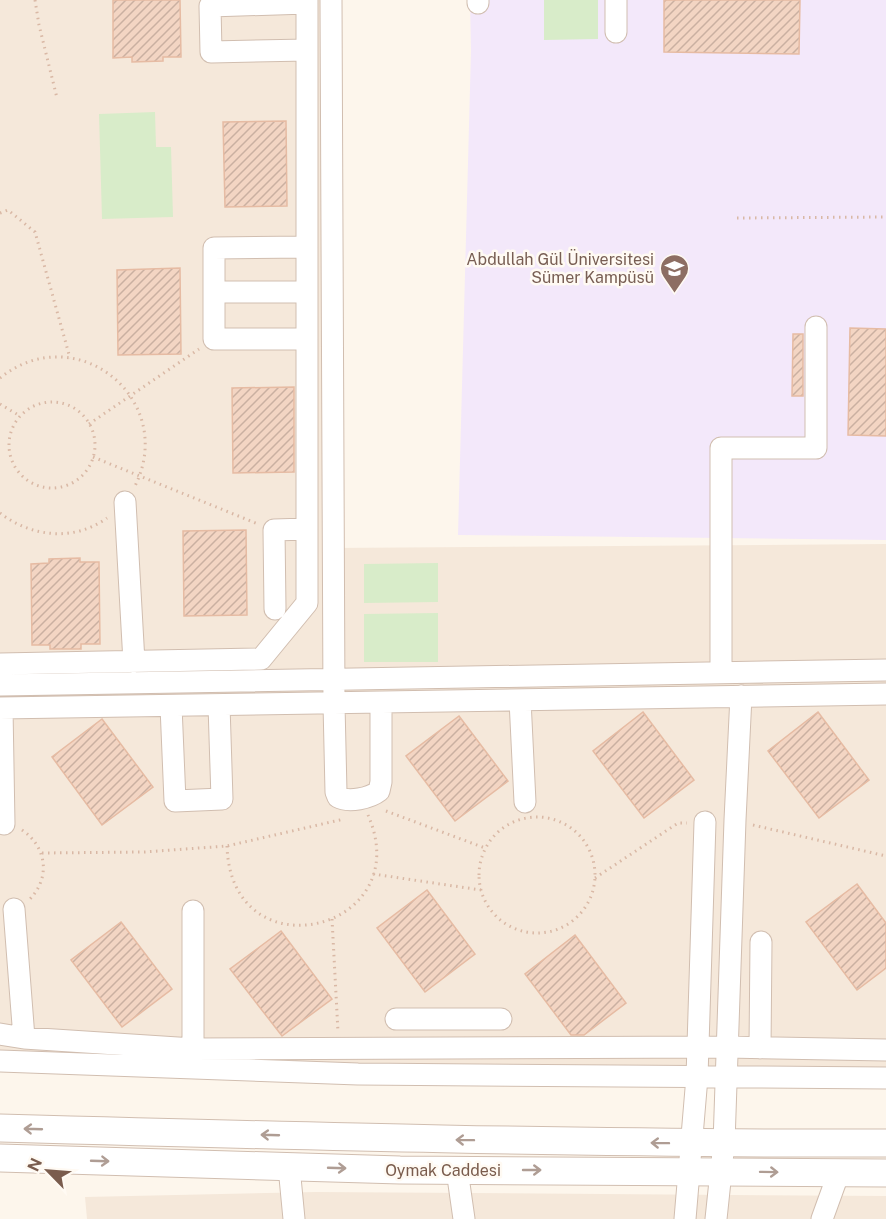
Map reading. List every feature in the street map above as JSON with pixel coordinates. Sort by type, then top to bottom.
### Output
[{"type":"street","points":[[331,0],[334,704],[336,792],[338,797],[344,800],[373,796],[379,791],[381,703]]},
{"type":"street","points":[[616,0],[616,32]]},
{"type":"street","points":[[0,664],[261,659],[307,603],[307,50],[307,2],[210,6],[211,52],[307,50]]},
{"type":"street","points":[[307,247],[214,248],[214,339],[307,339]]},
{"type":"street","points":[[214,292],[307,292]]},
{"type":"street","points":[[721,672],[721,448],[816,448],[816,327]]},
{"type":"street","points":[[125,502],[134,662]]},
{"type":"street","points":[[275,609],[274,530],[307,529]]},
{"type":"street","points":[[0,685],[886,670]]},
{"type":"street","points":[[4,824],[1,708],[886,694]]},
{"type":"street","points":[[716,1219],[724,1143],[741,696]]},
{"type":"street","points":[[520,700],[525,801]]},
{"type":"street","points":[[171,705],[175,801],[222,799],[219,705]]},
{"type":"street","points":[[685,1219],[697,1077],[705,822]]},
{"type":"street","points":[[704,872],[733,873]]},
{"type":"street","points":[[14,909],[24,1038]]},
{"type":"street","points":[[193,911],[193,1050]]},
{"type":"street","points":[[760,1048],[761,942]]},
{"type":"street","points":[[396,1019],[501,1020]]},
{"type":"street","points":[[449,1048],[450,1019]]},
{"type":"street","points":[[0,1035],[193,1050],[726,1047],[886,1050]]},
{"type":"street","points":[[0,1061],[358,1074],[886,1077]]},
{"type":"street","name":"Oymak Caddesi","points":[[0,1128],[379,1138],[693,1143],[886,1143]]},
{"type":"street","name":"Oymak Caddesi","points":[[0,1158],[457,1170],[886,1173]]},
{"type":"street","points":[[289,1167],[294,1219]]},
{"type":"street","points":[[457,1170],[464,1219]]},
{"type":"street","points":[[822,1219],[838,1172]]},
{"type":"path","points":[[35,0],[57,98]]},
{"type":"path","points":[[0,213],[8,210],[35,232],[70,358]]},
{"type":"path","points":[[737,218],[886,217]]},
{"type":"path","points":[[89,424],[129,394],[214,339]]},
{"type":"path","points":[[0,378],[19,365],[31,361],[57,356],[84,361],[110,374],[129,394],[142,420],[145,435],[140,477],[125,502],[103,521],[90,528],[62,534],[34,531],[20,526],[0,513]]},
{"type":"path","points":[[56,402],[75,409],[89,424],[94,440],[93,458],[87,470],[72,483],[53,488],[33,484],[18,472],[9,454],[10,434],[20,416],[36,405],[56,402]]},
{"type":"path","points":[[0,404],[20,416]]},
{"type":"path","points":[[93,458],[274,530]]},
{"type":"path","points":[[227,846],[227,861],[234,882],[245,901],[256,911],[275,921],[297,926],[311,926],[332,920],[351,908],[361,897],[373,874],[376,856],[376,841],[367,813],[388,811],[485,848]]},
{"type":"path","points":[[546,817],[557,820],[578,833],[591,854],[594,878],[590,895],[582,911],[563,926],[540,933],[516,929],[505,924],[488,907],[481,890],[478,872],[485,848],[491,838],[510,823],[521,818],[546,817]]},
{"type":"path","points":[[42,853],[144,852],[227,846],[344,819]]},
{"type":"path","points":[[735,820],[886,856]]},
{"type":"path","points":[[594,878],[678,823],[705,822]]},
{"type":"path","points":[[4,824],[23,830],[37,844],[42,853],[44,872],[42,882],[31,899],[14,909]]},
{"type":"path","points":[[373,874],[481,890]]},
{"type":"path","points":[[332,920],[339,1049]]},
{"type":"shaded area","points":[[0,0],[333,0],[331,548],[886,544],[886,1072],[338,1068],[0,1051]]},
{"type":"shaded area","name":"Abdullah Gül Üniversitesi Sümer Kampüsü","points":[[470,0],[886,0],[886,540],[458,535],[471,51]]},
{"type":"shaded area","points":[[316,1192],[886,1196],[886,1219],[87,1219],[85,1197]]},
{"type":"green space","points":[[544,0],[598,0],[598,39],[544,40]]},
{"type":"green space","points":[[155,112],[156,147],[171,147],[173,217],[102,219],[99,114]]},
{"type":"green space","points":[[438,563],[438,602],[364,603],[364,564]]},
{"type":"green space","points":[[438,613],[438,662],[364,662],[364,614]]},
{"type":"building","points":[[113,0],[180,0],[181,57],[163,57],[163,61],[132,62],[132,57],[113,58]]},
{"type":"building","points":[[664,0],[800,0],[799,54],[664,52]]},
{"type":"building","points":[[286,121],[287,206],[225,207],[223,122]]},
{"type":"building","points":[[180,268],[181,354],[118,355],[117,270]]},
{"type":"building","points":[[850,328],[886,329],[886,436],[848,435]]},
{"type":"building","points":[[793,334],[803,334],[803,396],[792,396]]},
{"type":"building","points":[[294,387],[294,472],[233,473],[232,388]]},
{"type":"building","points":[[246,530],[247,615],[184,616],[183,531]]},
{"type":"building","points":[[80,558],[80,562],[99,562],[100,644],[81,644],[81,649],[50,649],[50,645],[32,645],[31,564],[49,563],[49,559]]},
{"type":"building","points":[[643,712],[694,780],[644,818],[593,751]]},
{"type":"building","points":[[818,712],[869,780],[819,818],[768,751]]},
{"type":"building","points":[[459,716],[508,781],[455,821],[406,756]]},
{"type":"building","points":[[102,719],[153,787],[102,825],[52,757]]},
{"type":"building","points":[[857,884],[886,923],[886,968],[857,990],[806,922]]},
{"type":"building","points":[[427,890],[475,954],[425,992],[377,928]]},
{"type":"building","points":[[121,922],[172,989],[122,1027],[71,960]]},
{"type":"building","points":[[281,931],[332,999],[282,1036],[230,969]]},
{"type":"building","points":[[575,935],[626,1003],[584,1035],[571,1035],[525,974]]},
{"type":"place","name":"Abdullah Gül Üniversitesi Sümer Kampüsü","points":[[675,294]]}]
